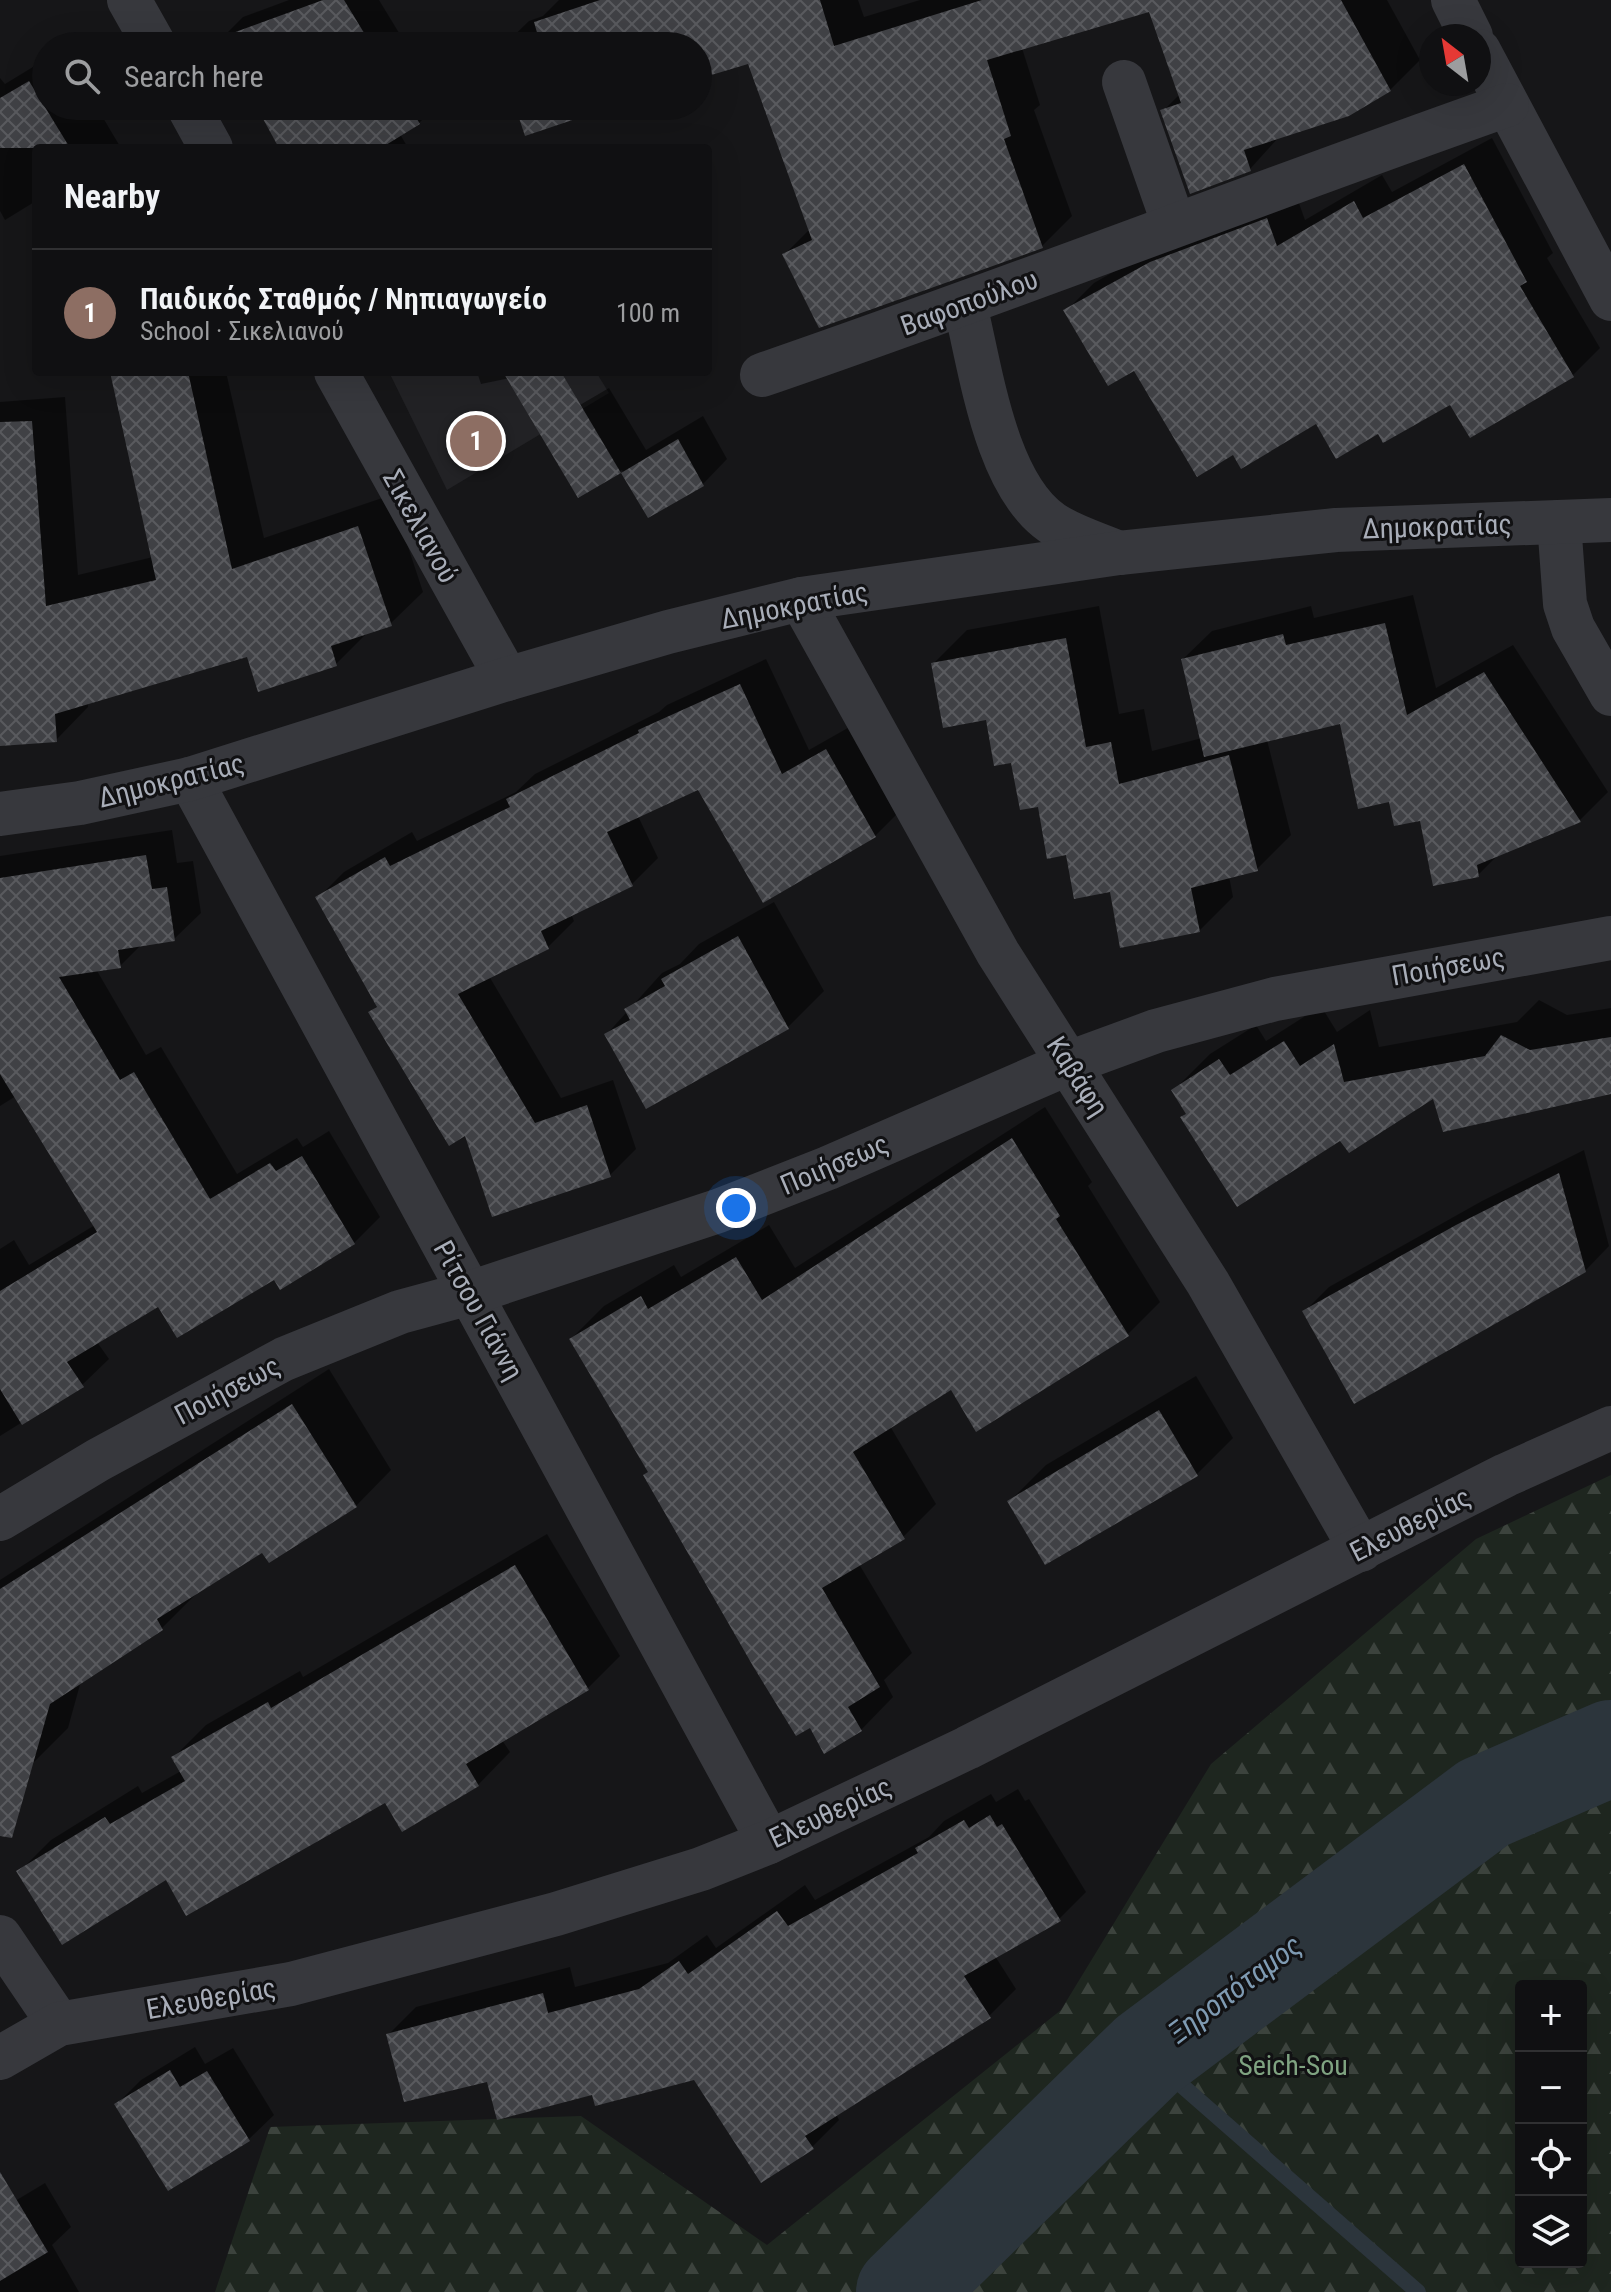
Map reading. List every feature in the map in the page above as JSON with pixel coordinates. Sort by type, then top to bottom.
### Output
[{"type":"street","points":[[129,0],[147,32]]},
{"type":"street","points":[[1453,0],[1465,24]]},
{"type":"street","points":[[1491,74],[1611,299]]},
{"type":"street","points":[[1124,82],[1174,225]]},
{"type":"street","name":"Βαφοπούλου","points":[[762,375],[965,305],[1174,225],[1507,105]]},
{"type":"street","points":[[196,120],[209,144]]},
{"type":"street","points":[[965,305],[1001,443],[1014,478],[1028,499],[1053,523],[1119,553]]},
{"type":"street","name":"Σικελιανού","points":[[338,376],[507,679]]},
{"type":"street","name":"Δημοκρατίας","points":[[0,814],[80,803],[190,779],[507,679],[668,632],[801,599],[1119,553],[1365,528],[1611,520]]},
{"type":"street","points":[[1559,522],[1565,604],[1573,628],[1611,694]]},
{"type":"street","name":"Καβάφη","points":[[801,599],[998,953],[1208,1283],[1361,1550]]},
{"type":"street","name":"Ρίτσου Γιάννη","points":[[190,779],[769,1842]]},
{"type":"street","name":"Ποιήσεως","points":[[0,1519],[98,1460],[284,1359],[400,1312],[470,1293],[732,1206],[828,1168],[1069,1063],[1156,1031],[1275,999],[1611,938]]},
{"type":"street","name":"Ελευθερίας","points":[[0,2058],[59,2024],[306,1980],[556,1914],[701,1869],[769,1842],[967,1748],[1506,1475],[1611,1428]]},
{"type":"street","points":[[0,1937],[59,2024]]},
{"type":"shaded area","points":[[391,376],[598,376],[609,393],[447,490]]},
{"type":"green space","name":"Seich-Sou","points":[[1611,1475],[1611,2292],[215,2292],[270,2127],[581,2116],[767,2245],[1061,2010],[1211,1764],[1476,1539]]},
{"type":"building","points":[[323,0],[344,0],[363,32],[235,32]]},
{"type":"building","points":[[600,0],[820,0],[834,46],[982,0],[1341,0],[1391,91],[1349,116],[1244,150],[1251,171],[1190,194],[1160,110],[1181,103],[1149,12],[987,60],[1011,136],[1004,139],[1043,248],[819,328],[782,254],[812,240],[748,64],[712,75],[712,32],[537,32],[534,22]]},
{"type":"building","points":[[29,81],[32,86],[32,120],[53,120],[68,144],[0,148],[0,98]]},
{"type":"building","points":[[264,120],[418,120],[420,124],[388,144],[277,144]]},
{"type":"building","points":[[520,120],[572,120],[525,136]]},
{"type":"building","points":[[1464,164],[1527,282],[1520,286],[1574,377],[1470,438],[1450,405],[1383,443],[1378,434],[1336,459],[1316,424],[1241,469],[1233,455],[1197,477],[1134,371],[1108,386],[1063,310],[1150,262],[1267,218],[1277,246],[1354,201],[1363,218]]},
{"type":"building","points":[[111,376],[189,376],[232,569],[358,526],[392,626],[331,646],[337,666],[258,692],[247,657],[55,714],[57,742],[0,746],[0,422],[32,421],[46,606],[156,580]]},
{"type":"building","points":[[505,376],[563,376],[621,473],[578,498]]},
{"type":"building","points":[[678,439],[704,486],[648,518],[621,473]]},
{"type":"building","points":[[1385,623],[1407,715],[1484,672],[1581,822],[1477,865],[1479,877],[1433,886],[1420,821],[1394,826],[1389,802],[1358,809],[1340,724],[1204,757],[1181,659],[1283,634],[1286,645]]},
{"type":"building","points":[[1066,638],[1086,747],[1111,742],[1119,784],[1229,755],[1258,871],[1191,888],[1200,932],[1120,948],[1110,892],[1074,899],[1066,855],[1047,859],[1038,807],[1020,810],[1011,763],[994,766],[986,720],[943,728],[931,663]]},
{"type":"building","points":[[740,684],[782,774],[826,749],[876,837],[763,903],[698,790],[607,832],[633,886],[541,931],[549,949],[458,994],[535,1123],[587,1105],[611,1177],[492,1217],[465,1136],[449,1146],[368,1012],[377,1007],[315,897],[385,857],[390,866],[510,807],[506,799],[639,733],[638,730]]},
{"type":"building","points":[[146,855],[152,889],[167,887],[175,941],[118,950],[121,968],[59,977],[120,1080],[134,1072],[210,1199],[270,1163],[276,1171],[302,1156],[355,1244],[280,1290],[274,1280],[177,1338],[158,1307],[67,1362],[84,1387],[22,1425],[0,1389],[0,1291],[97,1232],[0,1074],[0,878]]},
{"type":"building","points":[[738,936],[789,1029],[646,1109],[604,1034],[630,1020],[624,1009],[665,986],[661,979]]},
{"type":"building","points":[[1501,1035],[1530,1050],[1611,1037],[1611,1094],[1443,1132],[1433,1099],[1349,1153],[1340,1141],[1237,1207],[1180,1117],[1186,1114],[1171,1090],[1219,1059],[1230,1075],[1284,1041],[1300,1066],[1334,1044],[1344,1082],[1485,1056]]},
{"type":"building","points":[[1012,1138],[1060,1216],[1056,1219],[1129,1336],[976,1432],[951,1390],[853,1452],[905,1539],[822,1588],[880,1687],[848,1707],[862,1731],[824,1754],[810,1728],[796,1736],[643,1475],[648,1472],[569,1339],[641,1296],[648,1309],[736,1257],[762,1300]]},
{"type":"building","points":[[1559,1173],[1586,1272],[1354,1404],[1302,1311],[1456,1225]]},
{"type":"building","points":[[292,1404],[357,1507],[269,1563],[262,1553],[157,1619],[163,1630],[50,1704],[12,1838],[0,1836],[0,1589]]},
{"type":"building","points":[[1159,1410],[1198,1476],[1045,1565],[1007,1501]]},
{"type":"building","points":[[515,1565],[589,1690],[466,1764],[479,1786],[402,1832],[385,1803],[186,1916],[166,1880],[62,1945],[16,1871],[105,1817],[110,1824],[185,1781],[171,1757],[268,1702],[271,1708]]},
{"type":"building","points":[[990,1815],[997,1827],[1002,1824],[1061,1921],[964,1976],[991,2018],[805,2136],[814,2149],[761,2183],[694,2080],[595,2106],[592,2095],[497,2120],[487,2082],[404,2102],[386,2034],[543,1993],[548,2013],[639,1989],[679,1961],[688,1974],[777,1911],[788,1926],[918,1853],[915,1848],[964,1820],[969,1828]]},
{"type":"building","points":[[170,2070],[180,2087],[207,2071],[250,2141],[168,2191],[114,2104]]},
{"type":"building","points":[[0,2172],[48,2252],[0,2281]]},
{"type":"waterway","name":"Ξηροπόταμος","points":[[904,2292],[1147,2055],[1484,1803],[1611,1748]]},
{"type":"waterway","points":[[1147,2055],[1418,2292]]},
{"type":"place","name":"Παιδικός Σταθμός / Νηπιαγωγείο","points":[[476,441]]}]
